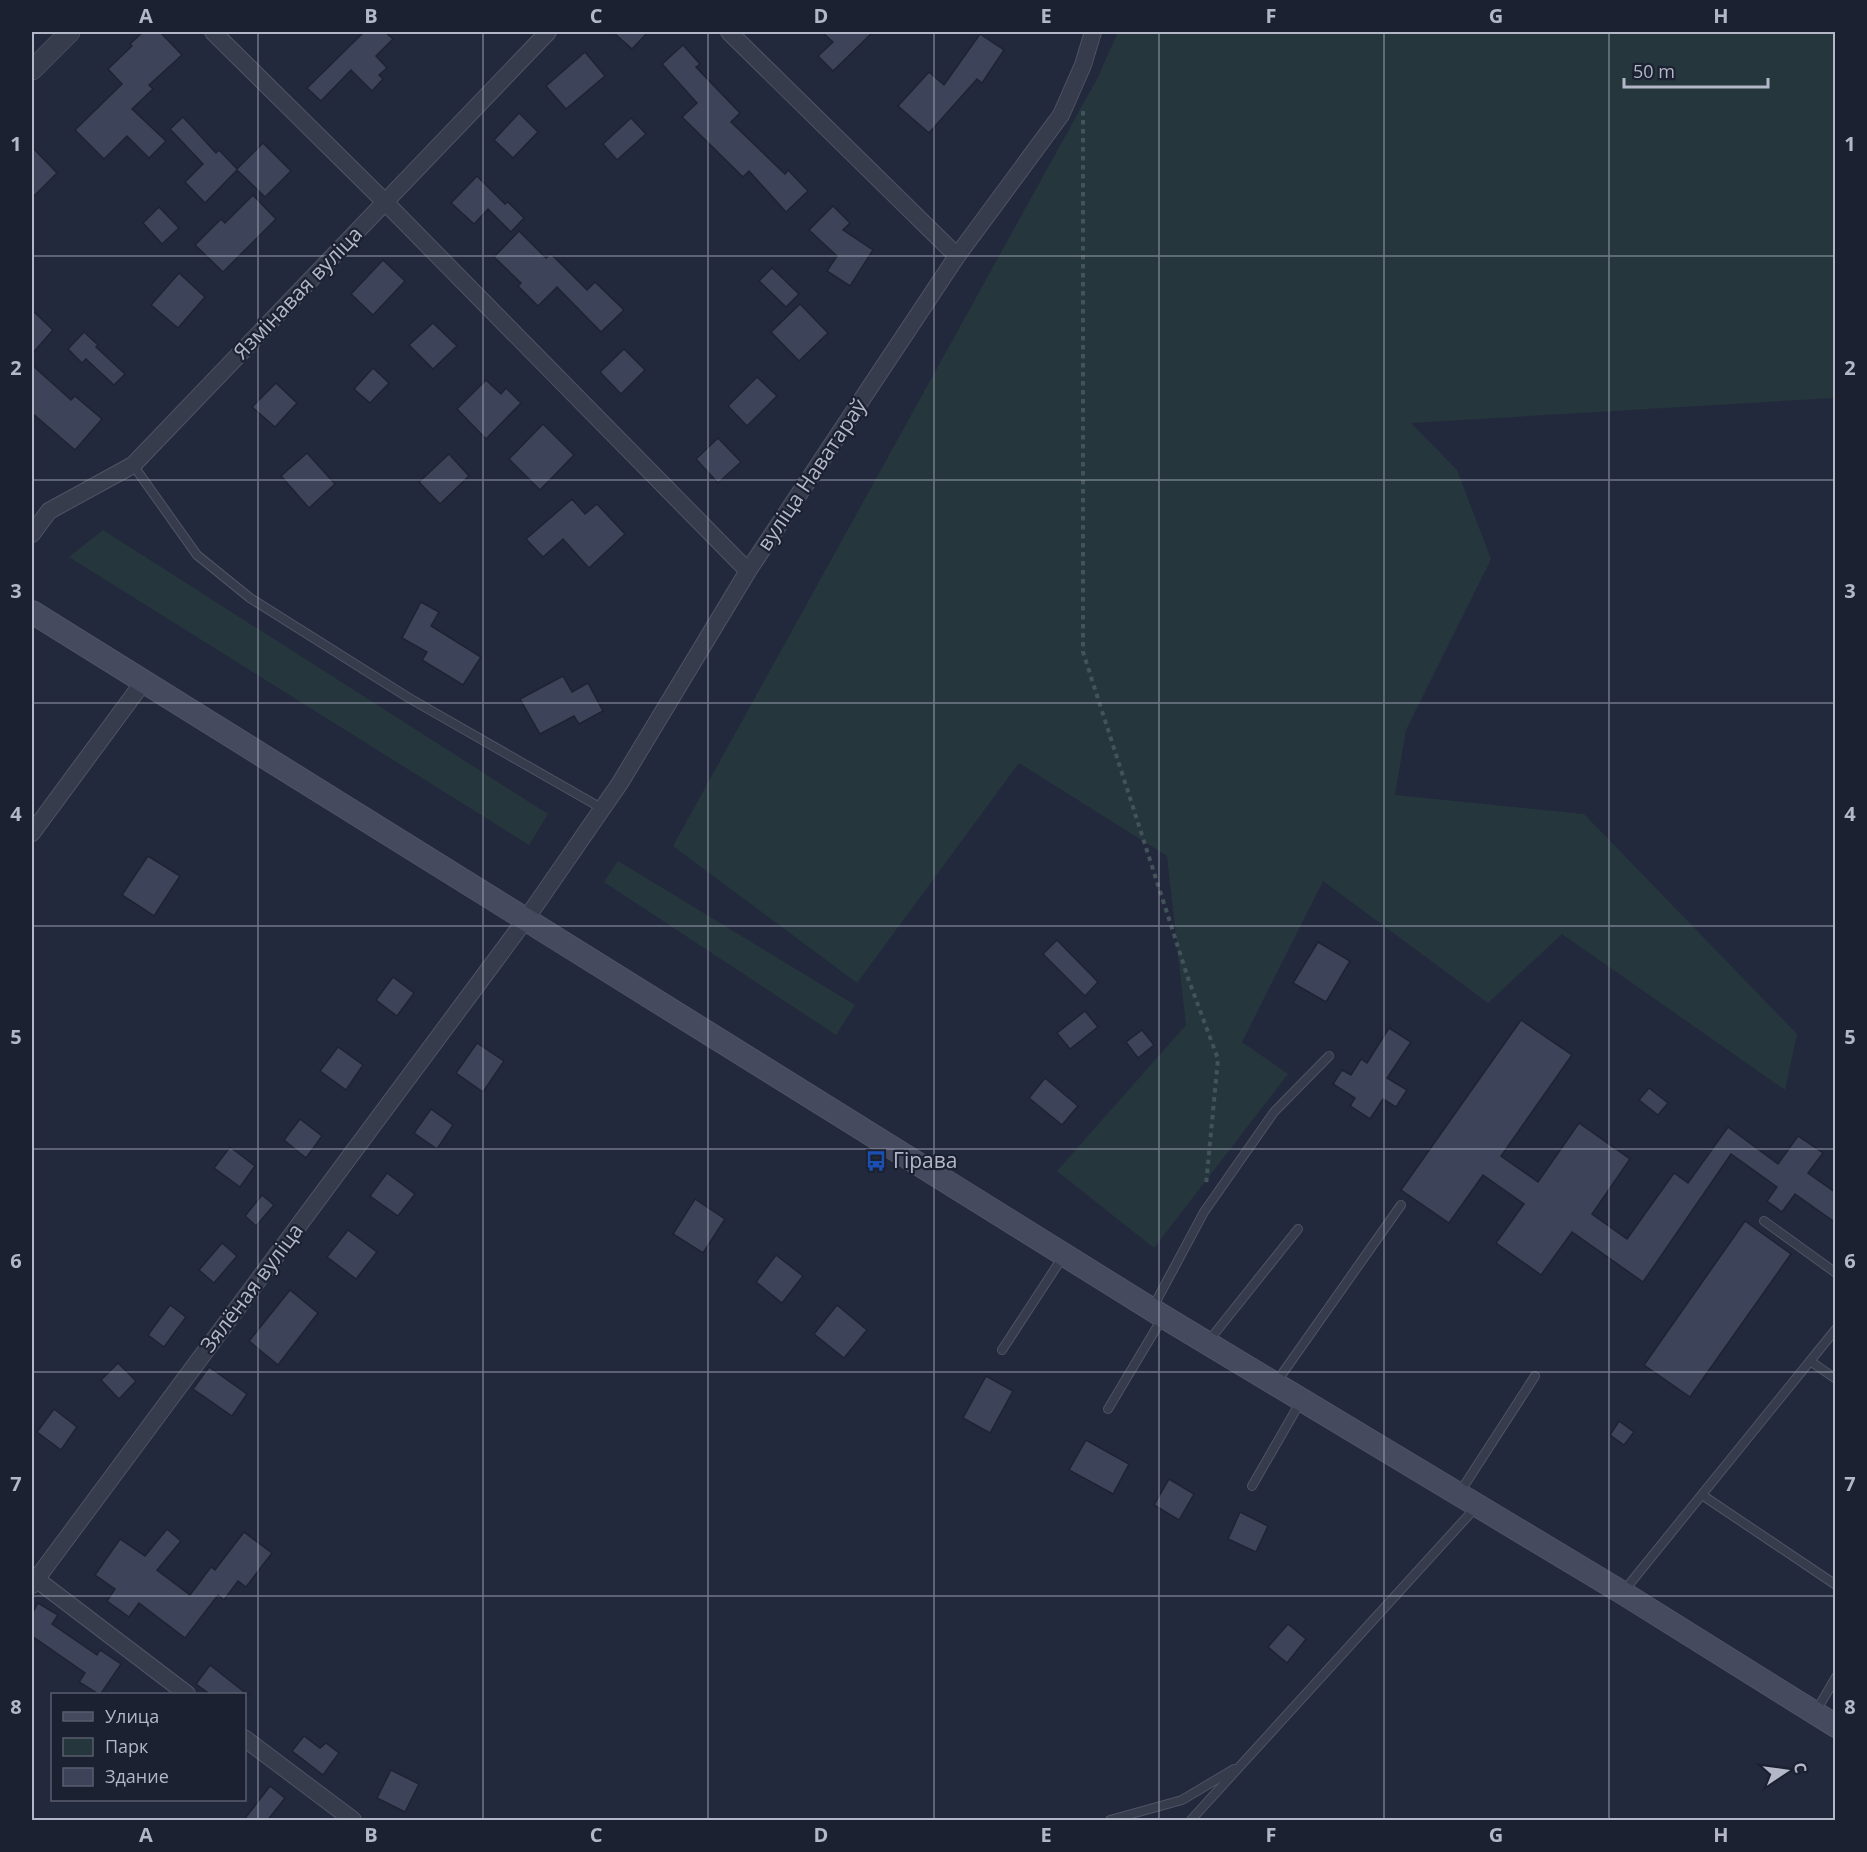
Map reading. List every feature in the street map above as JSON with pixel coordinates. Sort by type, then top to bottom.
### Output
[{"type":"main road","points":[[32,612],[1064,1255],[1623,1593],[1836,1726]]},
{"type":"street","points":[[32,70],[70,32]]},
{"type":"street","points":[[213,32],[385,202],[748,571]]},
{"type":"street","name":"Язмінавая вуліца","points":[[32,534],[50,511],[133,465],[548,32]]},
{"type":"street","points":[[729,32],[957,256]]},
{"type":"street","name":"вуліца Наватараў","points":[[526,919],[620,783],[748,571],[957,256],[1061,115],[1083,65],[1093,32]]},
{"type":"street","points":[[32,833],[144,681]]},
{"type":"street","name":"Зялёная вуліца","points":[[34,1582],[526,919]]},
{"type":"street","points":[[34,1582],[184,1693]]},
{"type":"street","points":[[246,1740],[353,1821]]},
{"type":"lane","points":[[133,465],[197,555],[249,598],[409,698],[603,809]]},
{"type":"lane","points":[[1108,1409],[1158,1313],[1204,1212],[1274,1112],[1329,1056]]},
{"type":"lane","points":[[1275,1384],[1401,1204]]},
{"type":"lane","points":[[1764,1221],[1836,1273]]},
{"type":"lane","points":[[1207,1343],[1298,1229]]},
{"type":"lane","points":[[1002,1350],[1064,1255]]},
{"type":"lane","points":[[1623,1593],[1836,1329]]},
{"type":"lane","points":[[1810,1361],[1836,1379]]},
{"type":"lane","points":[[1191,1821],[1245,1763],[1468,1501],[1535,1376]]},
{"type":"lane","points":[[1252,1486],[1301,1400]]},
{"type":"lane","points":[[1702,1495],[1836,1585]]},
{"type":"lane","points":[[1815,1713],[1836,1677]]},
{"type":"lane","points":[[1110,1821],[1182,1800],[1245,1763]]},
{"type":"path","points":[[1083,101],[1083,652],[1188,978],[1218,1059],[1204,1212]]},
{"type":"green space","points":[[1118,32],[1835,32],[1835,398],[1411,423],[1457,470],[1491,559],[1406,730],[1395,795],[1584,814],[1797,1034],[1785,1090],[1562,934],[1488,1003],[1323,881],[1242,1042],[1288,1074],[1154,1248],[1057,1171],[1186,1025],[1167,856],[1019,763],[857,983],[673,846],[1098,77]]},
{"type":"green space","points":[[103,530],[548,814],[529,845],[69,557]]},
{"type":"green space","points":[[618,861],[855,1005],[836,1035],[604,882]]},
{"type":"building","points":[[143,32],[160,32],[182,55],[149,85],[153,89],[132,109],[166,141],[149,158],[127,136],[104,159],[75,130],[122,84],[108,69]]},
{"type":"building","points":[[364,32],[385,32],[393,39],[376,56],[387,68],[379,75],[383,79],[372,91],[351,70],[321,101],[307,88]]},
{"type":"building","points":[[613,32],[648,32],[632,49]]},
{"type":"building","points":[[822,32],[873,32],[833,71],[818,56],[833,42]]},
{"type":"building","points":[[980,34],[1004,50],[982,83],[977,79],[929,133],[898,106],[929,72],[944,85]]},
{"type":"building","points":[[683,45],[700,64],[696,67],[740,113],[731,122],[785,174],[788,170],[808,191],[786,212],[749,171],[743,177],[682,117],[697,103],[662,64]]},
{"type":"building","points":[[585,52],[605,76],[566,109],[546,86]]},
{"type":"building","points":[[519,113],[538,132],[513,158],[494,140]]},
{"type":"building","points":[[183,117],[216,153],[219,150],[237,169],[263,143],[291,171],[265,197],[237,170],[205,203],[185,182],[203,164],[170,129]]},
{"type":"building","points":[[631,118],[646,134],[617,160],[603,144]]},
{"type":"building","points":[[32,147],[57,173],[32,198]]},
{"type":"building","points":[[477,176],[505,204],[508,202],[524,218],[511,232],[488,209],[474,224],[451,203]]},
{"type":"building","points":[[253,195],[276,219],[223,272],[195,245],[221,219],[225,223]]},
{"type":"building","points":[[833,206],[850,223],[843,230],[873,250],[850,286],[827,271],[837,256],[809,230]]},
{"type":"building","points":[[159,207],[179,228],[162,244],[143,223]]},
{"type":"building","points":[[519,231],[546,258],[551,254],[587,290],[595,282],[624,310],[601,332],[557,287],[538,306],[518,286],[521,283],[494,257]]},
{"type":"building","points":[[383,260],[405,281],[373,315],[351,294]]},
{"type":"building","points":[[772,268],[799,294],[786,307],[759,281]]},
{"type":"building","points":[[179,273],[205,297],[178,328],[151,305]]},
{"type":"building","points":[[800,304],[828,333],[799,361],[771,332]]},
{"type":"building","points":[[32,310],[53,330],[32,354]]},
{"type":"building","points":[[433,323],[457,346],[433,369],[409,345]]},
{"type":"building","points":[[84,332],[98,345],[96,347],[125,374],[114,385],[86,359],[82,363],[68,349]]},
{"type":"building","points":[[624,349],[645,370],[621,394],[600,372]]},
{"type":"building","points":[[32,365],[71,400],[75,396],[102,419],[75,450],[32,413]]},
{"type":"building","points":[[373,368],[389,383],[370,403],[354,389]]},
{"type":"building","points":[[757,377],[777,396],[747,426],[728,406]]},
{"type":"building","points":[[486,380],[501,394],[506,388],[521,403],[486,439],[457,409]]},
{"type":"building","points":[[276,383],[297,403],[275,427],[252,407]]},
{"type":"building","points":[[543,424],[574,455],[540,490],[509,459]]},
{"type":"building","points":[[718,438],[741,462],[718,483],[696,459]]},
{"type":"building","points":[[307,453],[335,484],[309,508],[281,476]]},
{"type":"building","points":[[449,454],[469,476],[440,504],[419,482]]},
{"type":"building","points":[[572,499],[585,514],[597,504],[625,534],[589,568],[563,539],[543,557],[526,539]]},
{"type":"building","points":[[421,602],[439,612],[431,626],[481,657],[463,685],[422,660],[427,652],[402,638]]},
{"type":"building","points":[[563,676],[572,692],[588,683],[603,711],[579,724],[574,716],[540,734],[520,699]]},
{"type":"building","points":[[148,856],[180,876],[154,916],[122,895]]},
{"type":"building","points":[[1057,940],[1098,982],[1085,996],[1043,954]]},
{"type":"building","points":[[1318,942],[1350,961],[1326,1002],[1293,983]]},
{"type":"building","points":[[393,977],[414,993],[397,1016],[376,1000]]},
{"type":"building","points":[[1085,1011],[1098,1027],[1070,1049],[1057,1033]]},
{"type":"building","points":[[1521,1020],[1572,1055],[1501,1156],[1538,1182],[1579,1123],[1630,1159],[1592,1214],[1627,1239],[1674,1173],[1688,1183],[1728,1127],[1778,1164],[1798,1136],[1823,1153],[1808,1173],[1836,1193],[1836,1223],[1795,1194],[1782,1212],[1767,1201],[1777,1187],[1731,1154],[1643,1282],[1572,1232],[1541,1275],[1496,1243],[1524,1204],[1483,1175],[1449,1223],[1401,1190]]},
{"type":"building","points":[[1389,1028],[1411,1042],[1387,1078],[1407,1090],[1396,1107],[1383,1099],[1370,1119],[1350,1106],[1355,1098],[1333,1084],[1342,1070],[1351,1075],[1361,1059],[1367,1063]]},
{"type":"building","points":[[1142,1030],[1154,1045],[1138,1058],[1126,1042]]},
{"type":"building","points":[[477,1043],[504,1061],[483,1092],[456,1073]]},
{"type":"building","points":[[338,1047],[363,1065],[346,1090],[320,1071]]},
{"type":"building","points":[[1045,1078],[1078,1106],[1062,1125],[1029,1098]]},
{"type":"building","points":[[1649,1088],[1668,1103],[1658,1115],[1639,1100]]},
{"type":"building","points":[[431,1109],[453,1125],[437,1149],[414,1133]]},
{"type":"building","points":[[300,1119],[322,1136],[306,1158],[284,1140]]},
{"type":"building","points":[[230,1147],[255,1166],[240,1187],[214,1168]]},
{"type":"building","points":[[387,1173],[415,1194],[398,1216],[370,1196]]},
{"type":"building","points":[[262,1195],[274,1205],[256,1226],[245,1216]]},
{"type":"building","points":[[695,1199],[725,1219],[703,1253],[673,1234]]},
{"type":"building","points":[[1745,1221],[1791,1254],[1690,1397],[1644,1365]]},
{"type":"building","points":[[348,1230],[377,1252],[356,1279],[327,1257]]},
{"type":"building","points":[[222,1243],[237,1256],[214,1283],[199,1270]]},
{"type":"building","points":[[776,1255],[803,1276],[782,1303],[756,1282]]},
{"type":"building","points":[[290,1290],[318,1313],[278,1365],[249,1341]]},
{"type":"building","points":[[170,1305],[186,1317],[164,1347],[148,1335]]},
{"type":"building","points":[[837,1305],[867,1330],[844,1358],[814,1334]]},
{"type":"building","points":[[118,1363],[136,1381],[119,1399],[101,1380]]},
{"type":"building","points":[[209,1367],[247,1394],[232,1416],[193,1389]]},
{"type":"building","points":[[986,1376],[1013,1391],[990,1433],[963,1418]]},
{"type":"building","points":[[54,1409],[77,1427],[61,1450],[37,1432]]},
{"type":"building","points":[[1619,1421],[1634,1432],[1624,1445],[1610,1435]]},
{"type":"building","points":[[1086,1440],[1129,1464],[1113,1494],[1069,1470]]},
{"type":"building","points":[[1169,1479],[1194,1494],[1179,1520],[1154,1505]]},
{"type":"building","points":[[1240,1512],[1268,1526],[1256,1552],[1228,1539]]},
{"type":"building","points":[[167,1529],[181,1541],[157,1570],[190,1595],[211,1567],[215,1570],[244,1532],[272,1553],[246,1587],[238,1581],[224,1600],[218,1595],[185,1638],[139,1603],[129,1617],[107,1601],[115,1589],[95,1575],[120,1539],[145,1556]]},
{"type":"building","points":[[38,1603],[58,1615],[52,1624],[97,1655],[100,1650],[121,1664],[101,1693],[97,1693],[79,1682],[85,1673],[32,1636],[32,1614]]},
{"type":"building","points":[[1288,1624],[1306,1639],[1287,1663],[1268,1647]]},
{"type":"building","points":[[210,1665],[245,1693],[208,1693],[196,1684]]},
{"type":"building","points":[[304,1736],[320,1748],[326,1743],[339,1753],[323,1775],[292,1751]]},
{"type":"building","points":[[391,1770],[419,1784],[405,1812],[377,1798]]},
{"type":"building","points":[[270,1786],[285,1798],[267,1821],[243,1821]]},
{"type":"place","name":"Гірава","points":[[876,1161]]}]
